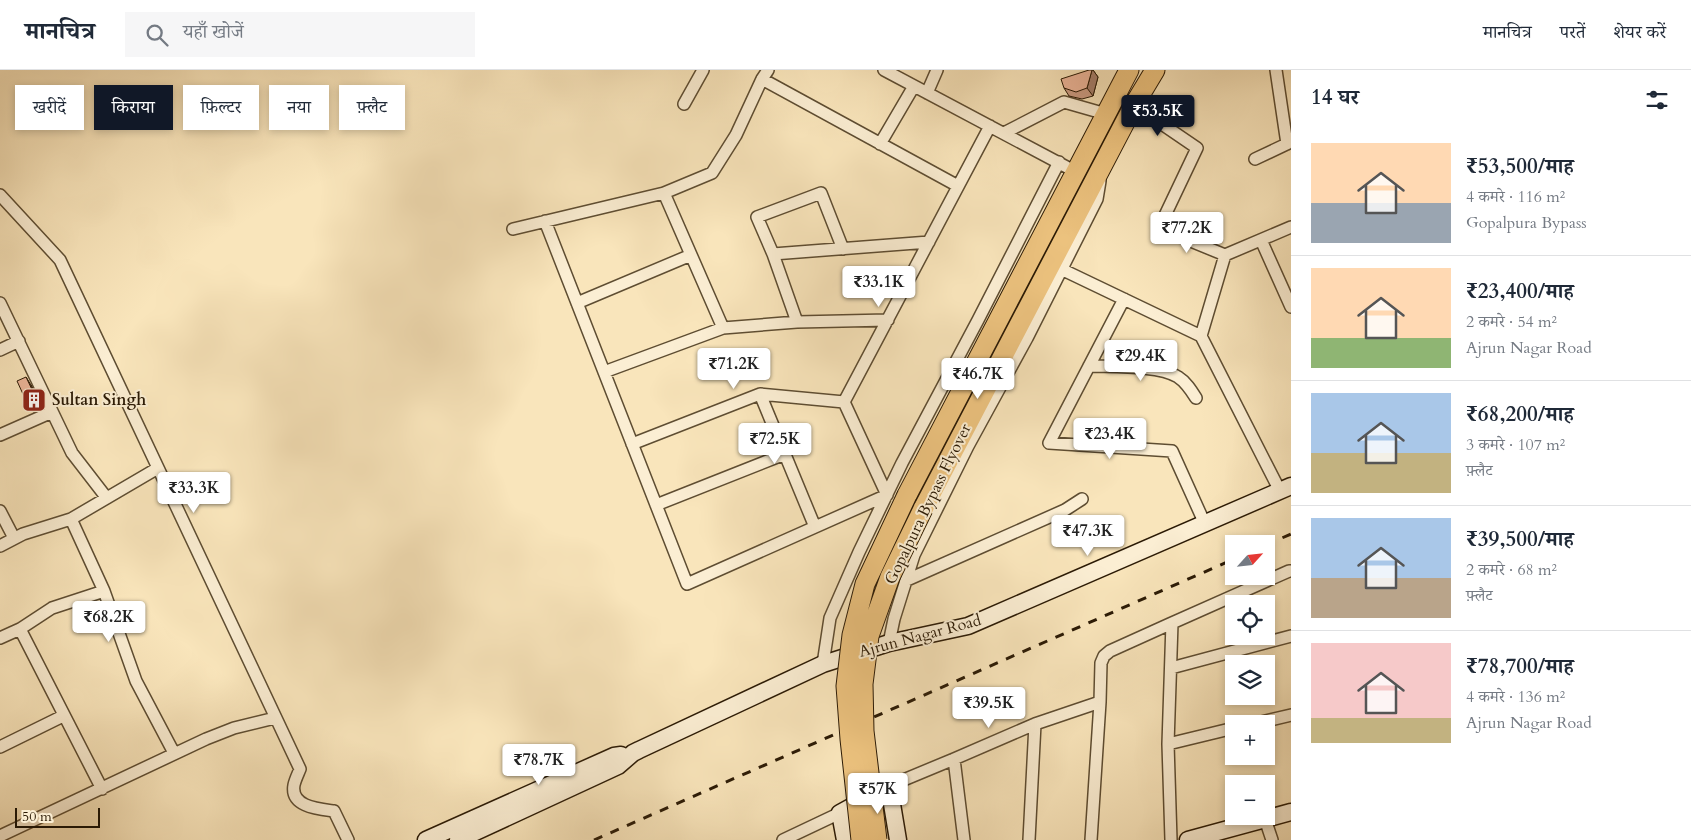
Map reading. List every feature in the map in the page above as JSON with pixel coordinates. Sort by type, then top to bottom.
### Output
[{"type":"main road","name":"Gopalpura Bypass Flyover","points":[[861,840],[846,686],[852,635],[865,584],[907,495],[1129,70]]},
{"type":"main road","name":"Gopalpura Bypass Flyover","points":[[877,840],[864,731],[863,684],[869,636],[890,577],[923,509],[1134,105],[1155,70]]},
{"type":"street","points":[[684,104],[703,70]]},
{"type":"street","points":[[884,70],[1076,172]]},
{"type":"street","points":[[927,92],[937,70]]},
{"type":"street","points":[[1255,159],[1289,143],[1276,70]]},
{"type":"street","points":[[513,229],[664,193],[712,173],[736,135],[765,75],[880,144],[958,186]]},
{"type":"street","points":[[880,144],[914,86]]},
{"type":"street","points":[[1004,133],[1064,102],[1106,114]]},
{"type":"street","points":[[1134,105],[1197,148],[1159,228],[1225,255],[1291,227]]},
{"type":"street","points":[[844,402],[990,126]]},
{"type":"street","points":[[824,664],[830,618],[859,552],[1058,162]]},
{"type":"street","points":[[889,642],[894,619],[914,555],[1097,199],[1102,167]]},
{"type":"street","points":[[664,193],[723,328]]},
{"type":"street","points":[[797,322],[773,254],[757,217],[821,193],[843,249]]},
{"type":"street","points":[[0,195],[60,260],[300,770],[294,786],[296,798],[305,806],[334,811],[348,840]]},
{"type":"street","points":[[545,221],[687,584],[887,495]]},
{"type":"street","points":[[1261,240],[1291,308]]},
{"type":"street","points":[[773,254],[929,242]]},
{"type":"street","points":[[577,303],[691,255]]},
{"type":"street","points":[[1201,336],[1225,255]]},
{"type":"street","points":[[1062,269],[1201,336],[1285,488]]},
{"type":"street","points":[[1124,299],[1049,443],[1172,451],[1205,524]]},
{"type":"street","points":[[0,303],[72,453],[106,497]]},
{"type":"street","points":[[604,372],[723,328],[797,322],[888,320]]},
{"type":"street","points":[[0,350],[19,341]]},
{"type":"street","points":[[1089,366],[1154,370],[1169,373],[1179,378],[1190,388],[1196,398]]},
{"type":"street","points":[[632,444],[760,394],[844,402]]},
{"type":"street","points":[[760,394],[815,527]]},
{"type":"street","points":[[844,402],[887,495]]},
{"type":"street","points":[[0,435],[52,412]]},
{"type":"street","points":[[656,505],[785,454]]},
{"type":"street","points":[[0,546],[23,534],[71,519],[158,468]]},
{"type":"street","name":"Ajrun Nagar Road","points":[[458,840],[618,766],[633,753],[824,664],[889,642],[968,626],[1285,488]]},
{"type":"street","points":[[907,580],[1065,510],[1082,499]]},
{"type":"street","points":[[0,511],[14,538]]},
{"type":"street","points":[[71,519],[104,591],[136,681],[174,753]]},
{"type":"street","points":[[1091,840],[1101,663],[1104,656],[1110,651],[1262,581],[1291,571]]},
{"type":"street","points":[[0,638],[52,608],[104,591]]},
{"type":"street","points":[[1171,840],[1168,744],[1172,623]]},
{"type":"street","points":[[20,628],[63,716],[102,789]]},
{"type":"street","points":[[1171,668],[1291,636]]},
{"type":"street","points":[[783,840],[889,786],[1035,724],[1100,702]]},
{"type":"street","points":[[1275,719],[1291,715]]},
{"type":"street","points":[[0,747],[63,716]]},
{"type":"street","points":[[0,836],[174,753],[234,728],[276,718]]},
{"type":"street","points":[[1029,840],[1035,724]]},
{"type":"street","points":[[1168,744],[1225,730]]},
{"type":"street","name":"Ajrun Nagar Road","points":[[426,840],[614,756],[633,753]]},
{"type":"street","points":[[954,759],[964,840]]},
{"type":"street","points":[[889,786],[898,840]]},
{"type":"street","points":[[840,812],[844,840]]},
{"type":"street","points":[[1275,816],[1291,812]]},
{"type":"street","points":[[1188,840],[1244,825]]},
{"type":"street","points":[[1268,825],[1272,840]]},
{"type":"building","points":[[1092,70],[1087,88],[1076,92],[1064,88],[1061,79]]},
{"type":"building","points":[[26,377],[37,400],[28,405],[17,381]]},
{"type":"railway","points":[[1275,541],[1291,534]]},
{"type":"railway","points":[[594,840],[1225,563]]},
{"type":"place","name":"Sultan Singh","points":[[34,400]]}]
